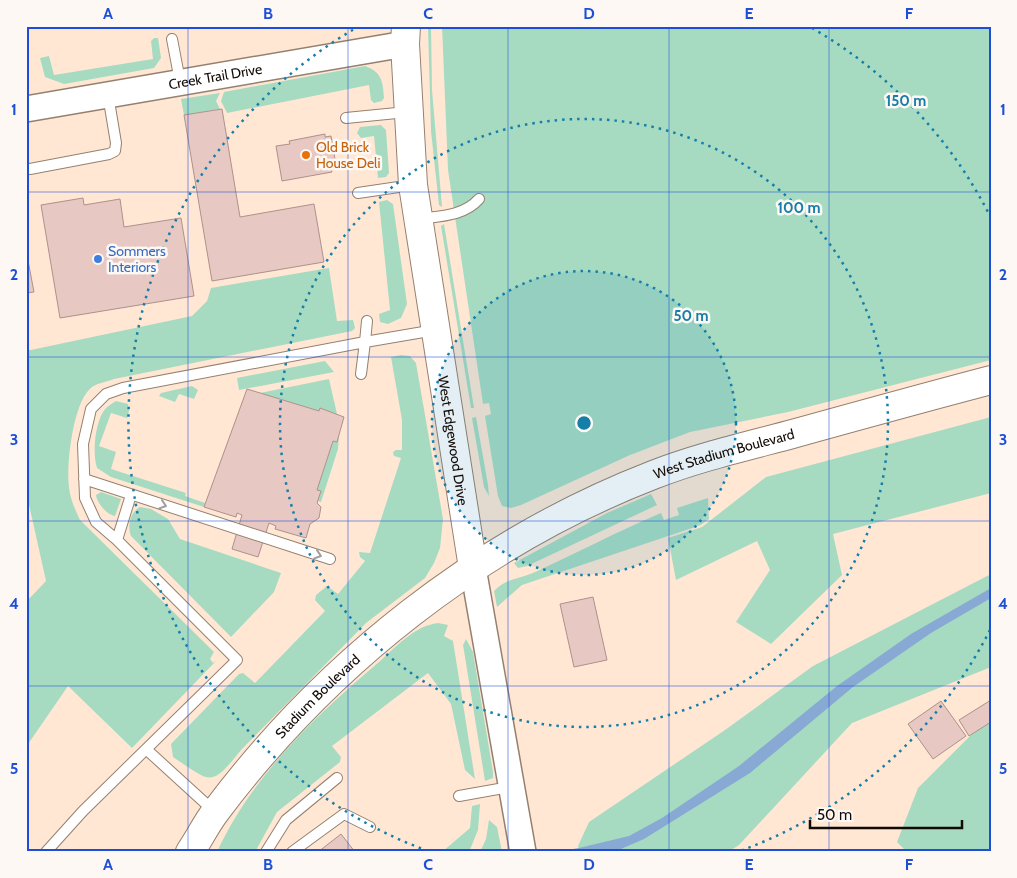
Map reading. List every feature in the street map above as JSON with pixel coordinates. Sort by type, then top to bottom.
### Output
[{"type":"main road","name":"West Edgewood Drive","points":[[405,35],[413,185],[473,568]]},
{"type":"main road","name":"West Stadium Boulevard","points":[[473,568],[609,493],[655,474],[720,453],[991,380]]},
{"type":"main road","name":"Stadium Boulevard","points":[[190,852],[215,812],[291,721],[377,639],[473,568]]},
{"type":"street","name":"Creek Trail Drive","points":[[26,109],[180,81],[405,35]]},
{"type":"street","name":"West Edgewood Drive","points":[[473,568],[510,787],[523,852]]},
{"type":"lane","points":[[172,39],[180,81]]},
{"type":"lane","points":[[30,169],[115,151],[116,143],[108,94]]},
{"type":"lane","points":[[346,118],[408,112]]},
{"type":"lane","points":[[358,193],[413,185]]},
{"type":"lane","points":[[418,220],[462,211],[471,208],[479,200]]},
{"type":"lane","points":[[361,374],[367,321]]},
{"type":"lane","points":[[46,852],[83,811],[237,660],[117,540],[96,522],[85,498],[84,479],[83,444],[91,409],[106,394],[123,388],[436,330]]},
{"type":"lane","points":[[84,479],[330,559]]},
{"type":"lane","points":[[117,540],[131,495]]},
{"type":"lane","points":[[147,750],[215,812]]},
{"type":"lane","points":[[266,852],[286,820],[337,778]]},
{"type":"lane","points":[[459,796],[510,787]]},
{"type":"lane","points":[[292,852],[344,814],[370,826]]},
{"type":"green space","points":[[428,26],[431,26],[432,90],[442,207],[439,205],[431,131]]},
{"type":"green space","points":[[442,26],[991,26],[991,360],[788,412],[690,432],[630,455],[521,505],[511,508],[502,506],[498,496],[485,416],[491,414],[489,403],[483,404],[448,170]]},
{"type":"green space","points":[[154,38],[158,38],[161,58],[154,68],[64,84],[45,77],[40,58],[49,56],[54,75],[153,59],[151,41]]},
{"type":"green space","points":[[365,66],[375,71],[380,78],[384,98],[382,101],[374,103],[371,100],[369,85],[227,113],[221,101],[224,92]]},
{"type":"green space","points":[[220,93],[216,101],[220,109],[184,115],[181,99]]},
{"type":"green space","points":[[381,125],[386,130],[389,173],[386,177],[378,178],[374,136],[361,138],[357,133],[360,127]]},
{"type":"green space","points":[[387,200],[393,204],[407,304],[401,318],[388,324],[380,322],[379,314],[390,310],[379,202]]},
{"type":"green space","points":[[444,224],[474,408],[471,408],[441,226]]},
{"type":"green space","points":[[329,268],[337,321],[353,320],[355,328],[352,331],[114,379],[92,387],[85,394],[72,434],[68,477],[73,504],[80,520],[214,652],[210,659],[213,663],[216,661],[132,748],[68,686],[26,747],[26,602],[46,581],[26,491],[26,351],[192,316],[207,301],[211,288]]},
{"type":"green space","points":[[410,356],[416,363],[443,519],[440,548],[434,563],[425,578],[366,623],[241,750],[223,771],[210,778],[203,776],[173,757],[171,744],[239,674],[243,673],[255,683],[325,611],[315,600],[316,595],[327,586],[338,594],[365,561],[360,557],[359,552],[370,553],[401,458],[394,456],[393,452],[402,450],[402,420],[391,357]]},
{"type":"green space","points":[[325,361],[334,372],[239,390],[237,378]]},
{"type":"green space","points":[[329,379],[337,414],[320,408],[319,411],[260,393]]},
{"type":"green space","points":[[192,386],[198,390],[194,399],[179,394],[175,402],[159,396],[161,393]]},
{"type":"green space","points":[[116,401],[128,404],[129,411],[127,418],[111,413],[99,446],[116,452],[111,469],[186,493],[185,496],[205,503],[204,507],[111,477],[97,468],[95,437],[99,420],[106,408]]},
{"type":"green space","points":[[476,417],[489,496],[484,487],[472,418]]},
{"type":"green space","points":[[991,417],[991,493],[833,534],[842,575],[771,644],[736,622],[770,570],[757,541],[676,580],[668,538],[702,527],[766,477]]},
{"type":"green space","points":[[339,434],[338,449],[321,502],[317,501],[321,491],[317,490],[333,441],[337,442]]},
{"type":"green space","points":[[101,492],[121,499],[115,516],[106,511],[98,502],[96,495]]},
{"type":"green space","points":[[651,494],[657,505],[527,566],[518,568],[514,563],[607,513]]},
{"type":"green space","points":[[708,498],[709,519],[701,525],[522,585],[497,607],[494,591],[503,584],[535,572],[661,513],[664,520],[679,515],[677,508]]},
{"type":"green space","points":[[140,507],[151,509],[168,519],[180,539],[281,573],[274,592],[231,637],[131,536],[130,520],[134,512]]},
{"type":"green space","points":[[991,574],[991,667],[852,723],[739,845],[728,852],[579,852],[578,846],[589,822],[725,730],[813,666]]},
{"type":"green space","points":[[438,623],[448,625],[444,636],[453,641],[475,779],[465,770],[451,704],[428,673],[332,746],[341,757],[340,762],[277,812],[255,852],[217,852],[231,824],[248,798],[267,772],[309,725],[406,638],[421,628]]},
{"type":"green space","points":[[466,639],[473,652],[493,772],[493,778],[485,781],[463,645]]},
{"type":"green space","points":[[991,715],[991,852],[907,852],[897,842],[918,788]]},
{"type":"green space","points":[[480,804],[478,830],[469,852],[442,852],[470,828],[472,806]]},
{"type":"green space","points":[[489,820],[497,827],[502,852],[480,852],[486,839]]},
{"type":"water","points":[[991,588],[991,598],[931,633],[853,687],[750,773],[644,839],[614,852],[554,852],[629,836],[662,818],[739,766],[837,686],[911,634]]},
{"type":"building","points":[[222,109],[240,217],[314,204],[324,262],[212,281],[184,115]]},
{"type":"building","name":"Old Brick House Deli","points":[[325,134],[325,137],[331,136],[336,165],[330,166],[332,172],[282,181],[276,146],[290,144],[289,141]]},
{"type":"building","points":[[83,198],[84,205],[120,199],[124,227],[181,218],[194,296],[60,318],[41,205]]},
{"type":"building","points":[[26,250],[34,292],[26,293]]},
{"type":"building","points":[[247,389],[319,411],[320,408],[344,417],[337,442],[333,441],[317,490],[321,491],[317,503],[321,507],[319,518],[310,524],[306,538],[275,529],[276,526],[269,523],[258,557],[232,549],[242,515],[237,513],[236,517],[204,507]]},
{"type":"building","points":[[593,597],[607,660],[574,667],[560,604]]},
{"type":"building","points":[[991,700],[991,722],[969,736],[959,720]]},
{"type":"building","points":[[941,701],[966,736],[933,759],[908,724]]},
{"type":"building","points":[[341,834],[355,852],[318,852]]},
{"type":"place","name":"Old Brick House Deli","points":[[306,155]]},
{"type":"place","name":"Sommers Interiors","points":[[98,259]]}]
